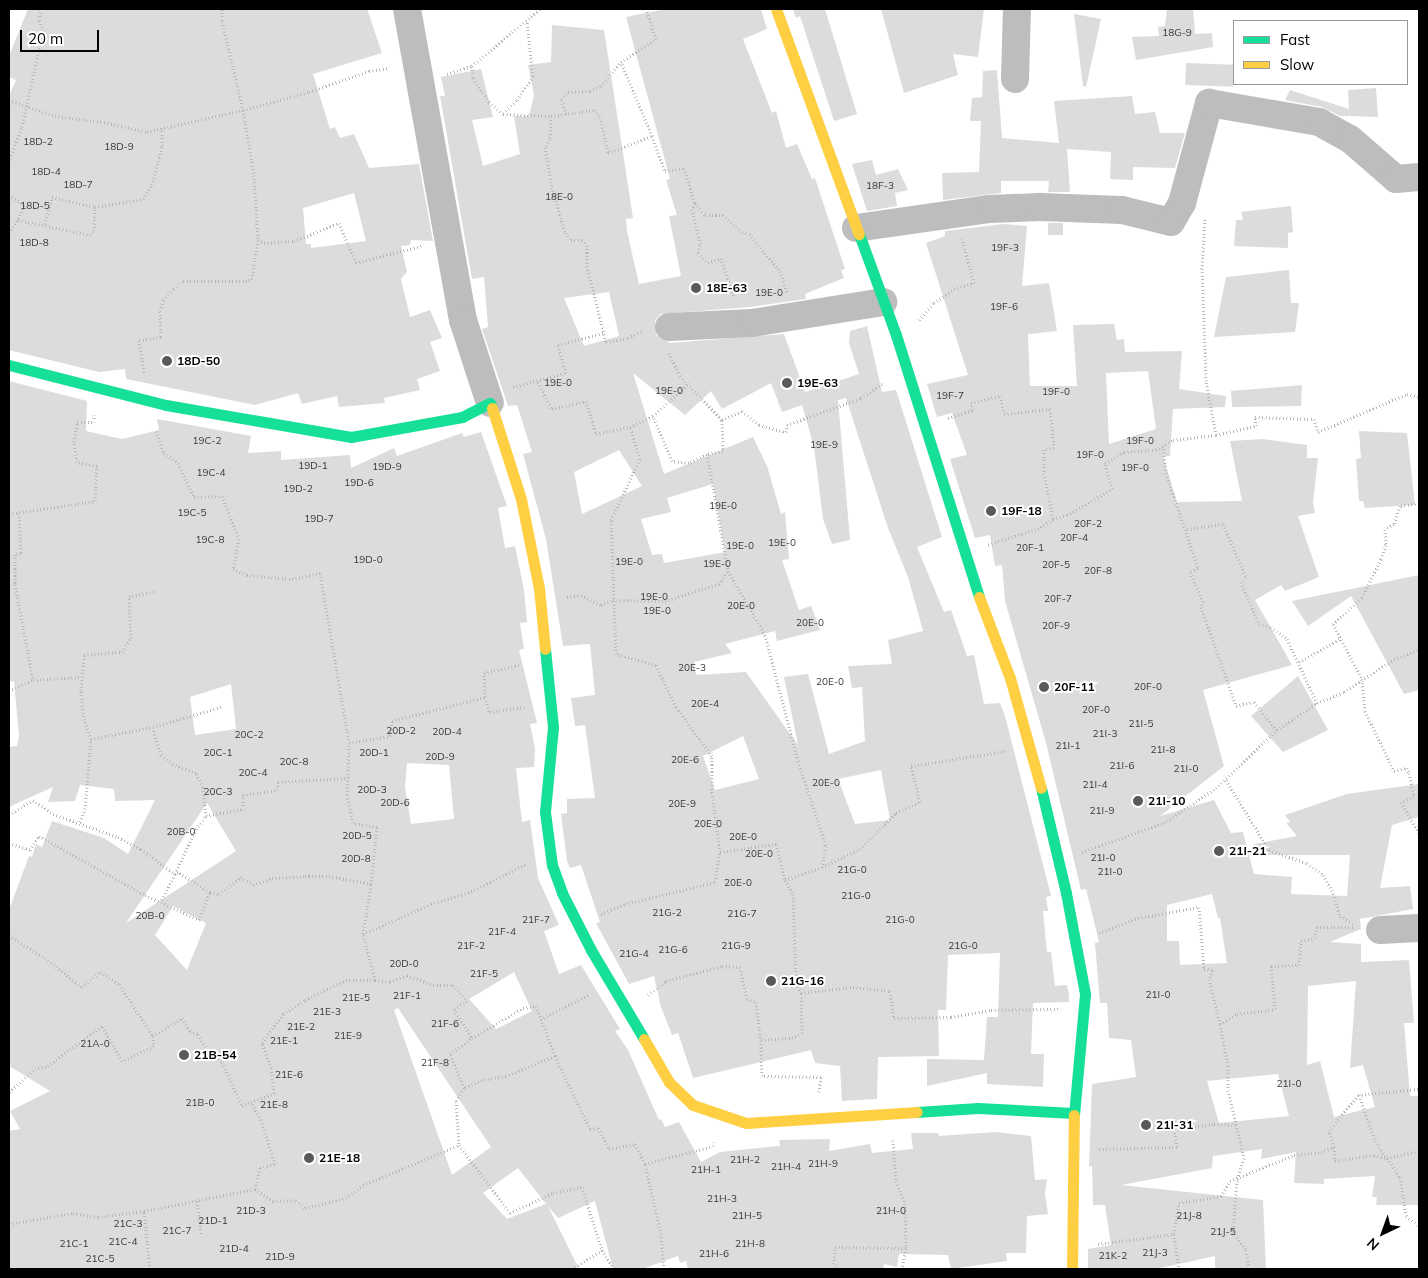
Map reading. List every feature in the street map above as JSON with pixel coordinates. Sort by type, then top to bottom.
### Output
[{"type":"street","points":[[407,9],[420,72],[448,243],[463,320],[521,499],[539,588],[553,751],[545,812],[550,855],[562,893],[578,924],[610,984],[669,1082],[694,1105],[721,1117],[763,1124],[978,1108],[1074,1113]]},
{"type":"street","points":[[776,9],[896,335],[962,551],[1010,678],[1031,747],[1058,860],[1077,944],[1085,1006],[1074,1113],[1072,1269]]},
{"type":"street","points":[[1015,79],[1017,9]]},
{"type":"street","points":[[856,228],[961,213],[1040,207],[1122,210],[1170,222],[1182,204],[1210,103],[1319,122],[1350,139],[1396,179],[1419,177]]},
{"type":"street","points":[[664,327],[737,324],[883,302]]},
{"type":"street","points":[[9,365],[160,404],[351,437],[462,417],[490,403]]},
{"type":"street","points":[[1380,930],[1419,928]]},
{"type":"path","points":[[9,162],[27,106],[43,31],[38,20],[41,9]]},
{"type":"path","points":[[142,399],[144,374],[139,340],[161,337],[163,300],[182,281],[247,281],[252,278],[258,240],[254,175],[243,110],[222,21],[222,9]]},
{"type":"path","points":[[9,100],[56,116],[104,122],[147,132],[243,110],[309,92],[369,71],[420,72],[472,66],[527,22],[540,9]]},
{"type":"path","points":[[566,114],[562,109],[562,99],[568,92],[590,91],[601,86],[621,62],[656,39],[646,9]]},
{"type":"path","points":[[503,114],[517,100],[533,76],[527,22]]},
{"type":"path","points":[[621,62],[665,172],[684,168],[695,203],[705,215],[723,215],[765,250],[780,271],[790,303],[789,317]]},
{"type":"path","points":[[472,66],[473,78],[489,102],[503,114],[551,116],[594,110],[600,117],[608,153],[652,136]]},
{"type":"path","points":[[551,116],[550,139],[544,147],[552,187],[566,234],[571,240],[582,240],[587,245],[587,266],[606,342],[664,327],[669,354],[688,385],[722,420],[723,451],[707,454],[689,463],[672,461],[653,416]]},
{"type":"path","points":[[45,224],[52,197],[95,208],[143,199],[159,167],[162,128]]},
{"type":"path","points":[[9,195],[24,206],[18,220],[9,232]]},
{"type":"path","points":[[695,203],[692,209],[700,245],[698,253],[708,263],[721,258],[731,284],[737,324]]},
{"type":"path","points":[[18,220],[45,224],[68,232],[90,235],[94,231],[95,208]]},
{"type":"path","points":[[1205,209],[1202,269],[1206,381],[1216,435]]},
{"type":"path","points":[[896,335],[925,317],[934,303],[954,289],[974,283],[960,232],[961,213]]},
{"type":"path","points":[[258,240],[264,243],[294,241],[340,223],[356,263],[415,246],[448,243]]},
{"type":"path","points":[[490,403],[501,400],[498,392],[566,373],[558,345],[603,333]]},
{"type":"path","points":[[722,420],[742,411],[759,425],[786,432],[787,425],[854,401],[882,383],[908,375]]},
{"type":"path","points":[[538,382],[552,408],[586,401],[596,434],[630,427],[653,416],[688,385]]},
{"type":"path","points":[[9,514],[94,501],[97,466],[77,462],[74,442],[77,422],[94,422],[97,387]]},
{"type":"path","points":[[962,551],[1000,543],[1039,528],[1053,519],[1067,515],[1112,489],[1105,463],[1124,452],[1156,450],[1173,440],[1216,435],[1256,426],[1255,417],[1314,419],[1318,432],[1407,394],[1419,397]]},
{"type":"path","points":[[923,425],[973,410],[971,403],[1000,396],[1004,414],[1050,409],[1054,448],[1044,449],[1044,473],[1053,519]]},
{"type":"path","points":[[160,404],[154,425],[164,453],[178,464],[194,497],[222,496],[239,539],[233,569],[248,575],[279,578],[320,574],[349,743],[347,795],[353,823],[377,827],[363,934],[375,980]]},
{"type":"path","points":[[578,924],[625,904],[715,882],[720,852],[712,794],[712,756],[676,707],[656,665],[616,654],[611,520],[640,459],[630,427]]},
{"type":"path","points":[[1163,445],[1166,473],[1187,529],[1198,568],[1190,572],[1203,601],[1201,607],[1236,706],[1254,702],[1277,730]]},
{"type":"path","points":[[707,454],[728,571],[765,635],[798,761],[826,846],[822,867]]},
{"type":"path","points":[[1414,796],[1409,772],[1406,768],[1394,771],[1365,711],[1362,680],[1333,624],[1362,598],[1382,559],[1386,546],[1385,529],[1394,524],[1400,506],[1419,503]]},
{"type":"path","points":[[18,513],[21,553],[15,554],[15,584],[34,680]]},
{"type":"path","points":[[1187,529],[1223,524],[1246,577],[1241,582],[1259,624],[1271,626],[1287,639],[1317,703]]},
{"type":"path","points":[[539,588],[550,600],[581,595],[601,605],[613,600],[665,601],[719,584],[728,571]]},
{"type":"path","points":[[80,822],[85,809],[91,739],[84,720],[81,676],[84,655],[122,652],[131,638],[129,598],[155,591]]},
{"type":"path","points":[[1299,662],[1340,639]]},
{"type":"path","points":[[1058,860],[1164,823],[1226,780],[1277,730],[1317,703],[1344,692],[1391,661],[1419,649]]},
{"type":"path","points":[[546,661],[484,673],[485,698],[488,712],[550,703]]},
{"type":"path","points":[[9,691],[34,680],[81,676]]},
{"type":"path","points":[[349,743],[390,736],[392,721],[485,698]]},
{"type":"path","points":[[91,739],[153,727],[221,707]]},
{"type":"path","points":[[153,728],[161,755],[173,764],[196,773],[203,788],[206,816]]},
{"type":"path","points":[[785,880],[822,867],[860,849],[896,812],[920,802],[911,766],[1031,747]]},
{"type":"path","points":[[161,902],[196,829],[206,816],[243,809],[243,796],[277,790],[278,782],[348,778]]},
{"type":"path","points":[[1220,1024],[1237,1014],[1275,1010],[1271,966],[1299,965],[1301,941],[1315,938],[1317,927],[1358,926],[1340,916],[1332,890],[1323,875],[1307,863],[1269,850],[1226,780]]},
{"type":"path","points":[[1419,794],[1401,802],[1419,833]]},
{"type":"path","points":[[9,815],[33,800],[53,814],[118,837],[175,874],[178,872],[210,892],[219,894],[241,877],[253,885],[272,878],[305,876],[328,876],[371,884]]},
{"type":"path","points":[[9,843],[30,850],[39,836],[161,902],[199,920],[210,892]]},
{"type":"path","points":[[720,852],[776,844],[785,880],[793,894],[796,983],[801,993],[802,1033],[792,1038],[761,1040]]},
{"type":"path","points":[[363,934],[432,904],[468,893],[550,855]]},
{"type":"path","points":[[1077,944],[1138,918],[1199,907],[1204,969],[1213,970],[1209,979],[1228,1066],[1228,1090],[1244,1158],[1237,1180],[1233,1231],[1246,1250],[1249,1269]]},
{"type":"path","points":[[9,936],[45,958],[82,987],[100,972],[119,984],[153,1036],[154,1046],[122,1061],[102,1026],[46,1067],[36,1068],[9,1092]]},
{"type":"path","points":[[635,1023],[646,998],[666,981],[722,966],[740,967],[747,1000],[756,1002],[761,1040],[762,1076],[821,1077],[816,1120]]},
{"type":"path","points":[[153,1036],[182,1018],[222,1062],[242,1106],[274,1094],[271,1068],[262,1043],[283,1014],[346,980],[390,982],[407,975],[433,985],[452,985],[467,1000],[454,1009],[472,1038]]},
{"type":"path","points":[[541,1018],[610,984]]},
{"type":"path","points":[[801,993],[853,987],[890,991],[894,1018],[1085,1006]]},
{"type":"path","points":[[464,1088],[450,1054],[472,1038],[523,1008],[536,1006],[555,1056],[590,1129],[598,1128],[609,1149],[635,1144],[645,1164],[661,1234],[664,1269]]},
{"type":"path","points":[[555,1056],[514,1073],[482,1080],[464,1088],[456,1101],[459,1145],[510,1213],[553,1193],[582,1187],[602,1250],[614,1269]]},
{"type":"path","points":[[1419,1090],[1358,1094],[1329,1131],[1334,1146],[1335,1161],[1374,1154],[1388,1158],[1419,1151]]},
{"type":"path","points":[[1358,1094],[1375,1141],[1400,1178],[1406,1216],[1419,1226]]},
{"type":"path","points":[[251,1102],[261,1120],[275,1164],[260,1168],[255,1189]]},
{"type":"path","points":[[892,1114],[896,1181],[905,1203],[906,1248],[902,1269]]},
{"type":"path","points":[[645,1164],[713,1146],[721,1117]]},
{"type":"path","points":[[1074,1151],[1177,1147],[1174,1129],[1214,1124],[1237,1125]]},
{"type":"path","points":[[9,1224],[73,1213],[98,1217],[144,1211],[255,1189],[273,1202],[296,1200],[305,1208],[346,1198],[363,1185],[459,1145]]},
{"type":"path","points":[[1180,1269],[1174,1234],[1179,1203],[1221,1196],[1230,1182],[1294,1155],[1321,1152],[1334,1146]]},
{"type":"path","points":[[197,1201],[201,1234]]},
{"type":"path","points":[[144,1211],[150,1269]]},
{"type":"path","points":[[1073,1247],[1174,1234]]},
{"type":"path","points":[[839,1269],[834,1264],[835,1246],[906,1248]]},
{"type":"path","points":[[572,1269],[602,1250]]},
{"type":"building","points":[[28,9],[367,9],[382,53],[313,74],[330,129],[335,127],[340,138],[354,134],[369,168],[419,164],[433,241],[411,240],[410,245],[401,246],[407,272],[401,279],[410,317],[430,310],[442,338],[430,342],[440,371],[417,379],[420,390],[384,398],[385,403],[339,407],[337,396],[302,404],[298,393],[255,405],[126,379],[125,369],[99,372],[9,350],[9,96],[16,80],[9,77],[9,56]],"holes":[[[354,193],[366,241],[311,248],[311,244],[306,244],[303,208]]]},
{"type":"building","points":[[666,9],[761,9],[767,29],[743,39],[772,113],[776,111],[786,148],[797,144],[812,179],[815,178],[845,269],[841,270],[844,278],[805,294],[806,299],[750,307],[661,314],[655,320],[656,335],[670,343],[784,334],[805,392],[859,374],[849,343],[850,331],[867,326],[882,392],[896,390],[942,537],[917,547],[944,612],[951,610],[967,656],[974,655],[984,704],[1000,703],[1005,716],[1051,896],[1046,897],[1048,911],[1043,911],[1047,952],[1051,952],[1055,986],[1067,985],[1069,1002],[1033,1003],[1031,1054],[1044,1054],[1043,1087],[987,1084],[987,1073],[927,1086],[927,1059],[984,1060],[987,1017],[998,1017],[1000,953],[948,955],[946,1010],[938,1010],[939,1056],[878,1057],[877,1099],[842,1101],[840,1066],[815,1063],[811,1050],[693,1078],[678,1033],[672,1035],[661,1007],[654,976],[629,984],[596,923],[600,922],[581,865],[570,868],[567,861],[561,814],[567,813],[567,799],[595,798],[585,725],[575,726],[571,698],[595,695],[590,644],[563,646],[546,539],[523,454],[532,452],[517,405],[508,406],[482,329],[488,327],[484,277],[472,279],[440,96],[445,96],[441,77],[481,69],[493,117],[472,120],[483,166],[520,154],[514,116],[529,116],[534,95],[528,65],[551,62],[552,25],[604,30],[633,218],[626,219],[627,231],[639,284],[681,276],[669,216],[677,215],[666,180],[670,179],[626,17]],"holes":[[[609,292],[619,336],[584,346],[564,298]],[[633,373],[685,415],[711,391],[722,409],[771,383],[782,412],[802,405],[814,447],[823,519],[832,544],[850,540],[838,400],[846,398],[888,528],[908,577],[923,631],[888,640],[892,664],[848,666],[852,688],[862,687],[865,741],[829,754],[808,674],[784,677],[798,745],[746,672],[696,675],[694,662],[732,653],[725,644],[775,631],[777,641],[820,630],[811,606],[799,610],[782,560],[789,559],[785,512],[781,514],[767,466],[753,437],[664,474]],[[619,450],[642,486],[582,514],[574,472]],[[713,484],[725,552],[664,563],[662,554],[652,555],[641,519],[671,512],[667,498]],[[743,736],[759,779],[715,790],[703,756]],[[881,770],[890,820],[855,824],[838,779]]]},
{"type":"building","points":[[793,9],[825,9],[857,114],[834,121],[800,16],[796,18]]},
{"type":"building","points":[[881,9],[984,9],[978,57],[953,54],[958,75],[904,93]]},
{"type":"building","points":[[1167,9],[1193,9],[1195,34],[1212,33],[1213,47],[1136,60],[1132,37],[1159,36],[1158,27],[1165,26]]},
{"type":"building","points":[[1074,14],[1101,19],[1086,87],[1083,86]]},
{"type":"building","points":[[1186,63],[1233,65],[1233,87],[1185,85]]},
{"type":"building","points":[[997,70],[1002,138],[1059,143],[1054,101],[1132,96],[1135,114],[1155,112],[1160,133],[1185,133],[1175,168],[1133,167],[1133,180],[1110,179],[1111,152],[1067,149],[1070,192],[1048,192],[1049,181],[1001,181],[1001,193],[943,200],[942,173],[979,172],[981,121],[970,121],[972,98],[982,97],[983,71]]},
{"type":"building","points":[[1376,88],[1378,117],[1350,116],[1350,113],[1349,116],[1340,116],[1322,107],[1285,100],[1290,90],[1349,109],[1348,90]]},
{"type":"building","points":[[872,160],[876,175],[898,169],[908,190],[895,193],[897,206],[867,211],[852,164]]},
{"type":"building","points":[[1291,206],[1293,232],[1288,233],[1288,248],[1234,246],[1236,220],[1243,220],[1241,212]]},
{"type":"building","points":[[1048,223],[1063,223],[1063,235],[1048,235]]},
{"type":"building","points":[[1003,224],[1027,226],[1022,286],[1049,283],[1057,331],[1028,334],[1030,386],[1077,386],[1073,325],[1114,324],[1117,340],[1124,339],[1125,352],[1182,351],[1179,389],[1226,396],[1225,407],[1173,409],[1170,456],[1163,456],[1177,502],[1242,501],[1230,441],[1263,439],[1307,445],[1307,458],[1318,458],[1313,503],[1315,513],[1298,516],[1319,577],[1285,591],[1281,585],[1255,600],[1292,665],[1203,690],[1224,766],[1160,816],[1214,800],[1231,833],[1243,832],[1254,874],[1292,877],[1291,894],[1347,896],[1350,855],[1255,855],[1254,844],[1297,836],[1286,823],[1290,822],[1285,815],[1347,794],[1419,784],[1419,817],[1392,825],[1380,888],[1410,886],[1413,909],[1360,919],[1361,929],[1330,942],[1361,944],[1361,962],[1409,960],[1414,1023],[1404,1023],[1410,1096],[1419,1096],[1419,1205],[1376,1205],[1377,1197],[1372,1197],[1375,1176],[1324,1179],[1324,1184],[1294,1183],[1296,1152],[1261,1159],[1262,1149],[1213,1156],[1212,1168],[1121,1185],[1263,1200],[1266,1269],[1215,1269],[1215,1256],[1156,1269],[1088,1269],[1088,1249],[1111,1245],[1105,1205],[1093,1205],[1092,1166],[1089,1167],[1092,1084],[1136,1077],[1131,1040],[1109,1038],[1107,1003],[1100,1003],[1095,943],[1099,942],[1086,889],[1081,890],[1046,743],[1005,601],[1002,565],[995,566],[990,535],[975,538],[950,459],[967,455],[952,413],[937,417],[927,384],[968,375],[926,243],[945,236],[945,231]],"holes":[[[1148,371],[1156,429],[1109,444],[1106,373]],[[1212,894],[1218,918],[1220,918],[1227,963],[1180,965],[1179,941],[1167,941],[1167,905]],[[1356,981],[1350,1068],[1363,1065],[1375,1107],[1334,1117],[1320,1061],[1307,1065],[1308,986]],[[1278,1074],[1289,1116],[1219,1123],[1207,1081]]]},
{"type":"building","points":[[1289,270],[1291,303],[1299,303],[1295,332],[1214,337],[1226,277]]},
{"type":"building","points":[[9,381],[87,401],[86,431],[122,439],[159,430],[157,419],[251,436],[248,453],[281,451],[281,460],[350,455],[351,468],[394,448],[397,456],[462,433],[464,437],[481,432],[507,506],[498,508],[505,548],[515,546],[524,590],[527,622],[520,623],[524,649],[519,650],[537,723],[530,724],[535,748],[534,767],[516,768],[522,822],[530,820],[538,878],[559,925],[544,931],[559,974],[581,965],[620,1029],[615,1031],[628,1050],[659,1120],[661,1119],[665,1127],[679,1122],[701,1162],[720,1152],[780,1146],[779,1140],[830,1139],[829,1151],[870,1144],[872,1153],[913,1149],[911,1133],[938,1133],[939,1136],[996,1132],[1031,1136],[1035,1180],[1047,1179],[1045,1194],[1048,1214],[1027,1216],[1026,1253],[1006,1253],[1007,1261],[951,1269],[948,1255],[899,1254],[897,1267],[884,1264],[883,1269],[688,1269],[686,1261],[680,1263],[678,1256],[642,1269],[613,1269],[595,1201],[558,1218],[548,1206],[579,1269],[9,1269],[9,1131],[20,1129],[10,1111],[50,1091],[9,1066],[9,910],[29,856],[32,857],[36,844],[42,847],[52,821],[104,838],[128,854],[155,800],[115,801],[114,789],[80,785],[75,801],[48,802],[53,787],[9,807],[9,747],[17,746],[19,737],[14,681],[9,682]],"holes":[[[231,684],[236,729],[195,735],[190,697]],[[407,763],[449,765],[454,819],[411,824],[405,787]],[[207,803],[236,851],[126,923]],[[173,906],[206,923],[187,970],[155,935]],[[514,972],[532,1011],[496,1029],[469,999]],[[398,1008],[491,1147],[452,1175],[394,1010]],[[518,1168],[546,1204],[507,1219],[483,1193]]]},
{"type":"building","points":[[1302,385],[1301,406],[1232,407],[1231,391]]},
{"type":"building","points":[[1359,431],[1407,433],[1415,505],[1365,508],[1363,501],[1359,501],[1356,459],[1361,458]]},
{"type":"building","points":[[1419,575],[1419,690],[1404,694],[1351,596],[1308,626],[1292,601]]},
{"type":"building","points":[[1298,676],[1328,730],[1283,752],[1251,716]]},
{"type":"traffic: fast","points":[[859,234],[896,335],[979,597]]},
{"type":"traffic: fast","points":[[9,365],[166,405],[351,437],[462,417],[490,403],[492,408]]},
{"type":"traffic: fast","points":[[545,649],[553,727],[545,812],[552,865],[562,893],[591,950],[644,1039]]},
{"type":"traffic: fast","points":[[1041,788],[1066,893],[1085,994],[1074,1115]]},
{"type":"traffic: fast","points":[[917,1112],[978,1108],[1074,1113]]},
{"type":"traffic: slow","points":[[776,9],[859,234]]},
{"type":"traffic: slow","points":[[492,408],[521,499],[539,588],[545,649]]},
{"type":"traffic: slow","points":[[979,597],[1010,678],[1041,788]]},
{"type":"traffic: slow","points":[[644,1039],[669,1082],[693,1105],[746,1123],[917,1112]]},
{"type":"traffic: slow","points":[[1072,1269],[1074,1115]]},
{"type":"place","name":"18E-63","points":[[696,288]]},
{"type":"place","name":"18D-50","points":[[167,361]]},
{"type":"place","name":"19E-63","points":[[787,383]]},
{"type":"place","name":"19F-18","points":[[991,511]]},
{"type":"place","name":"20F-11","points":[[1044,687]]},
{"type":"place","name":"21I-10","points":[[1138,801]]},
{"type":"place","name":"21I-21","points":[[1219,851]]},
{"type":"place","name":"21G-16","points":[[771,981]]},
{"type":"place","name":"21B-54","points":[[184,1055]]},
{"type":"place","name":"21I-31","points":[[1146,1125]]},
{"type":"place","name":"21E-18","points":[[309,1158]]}]
